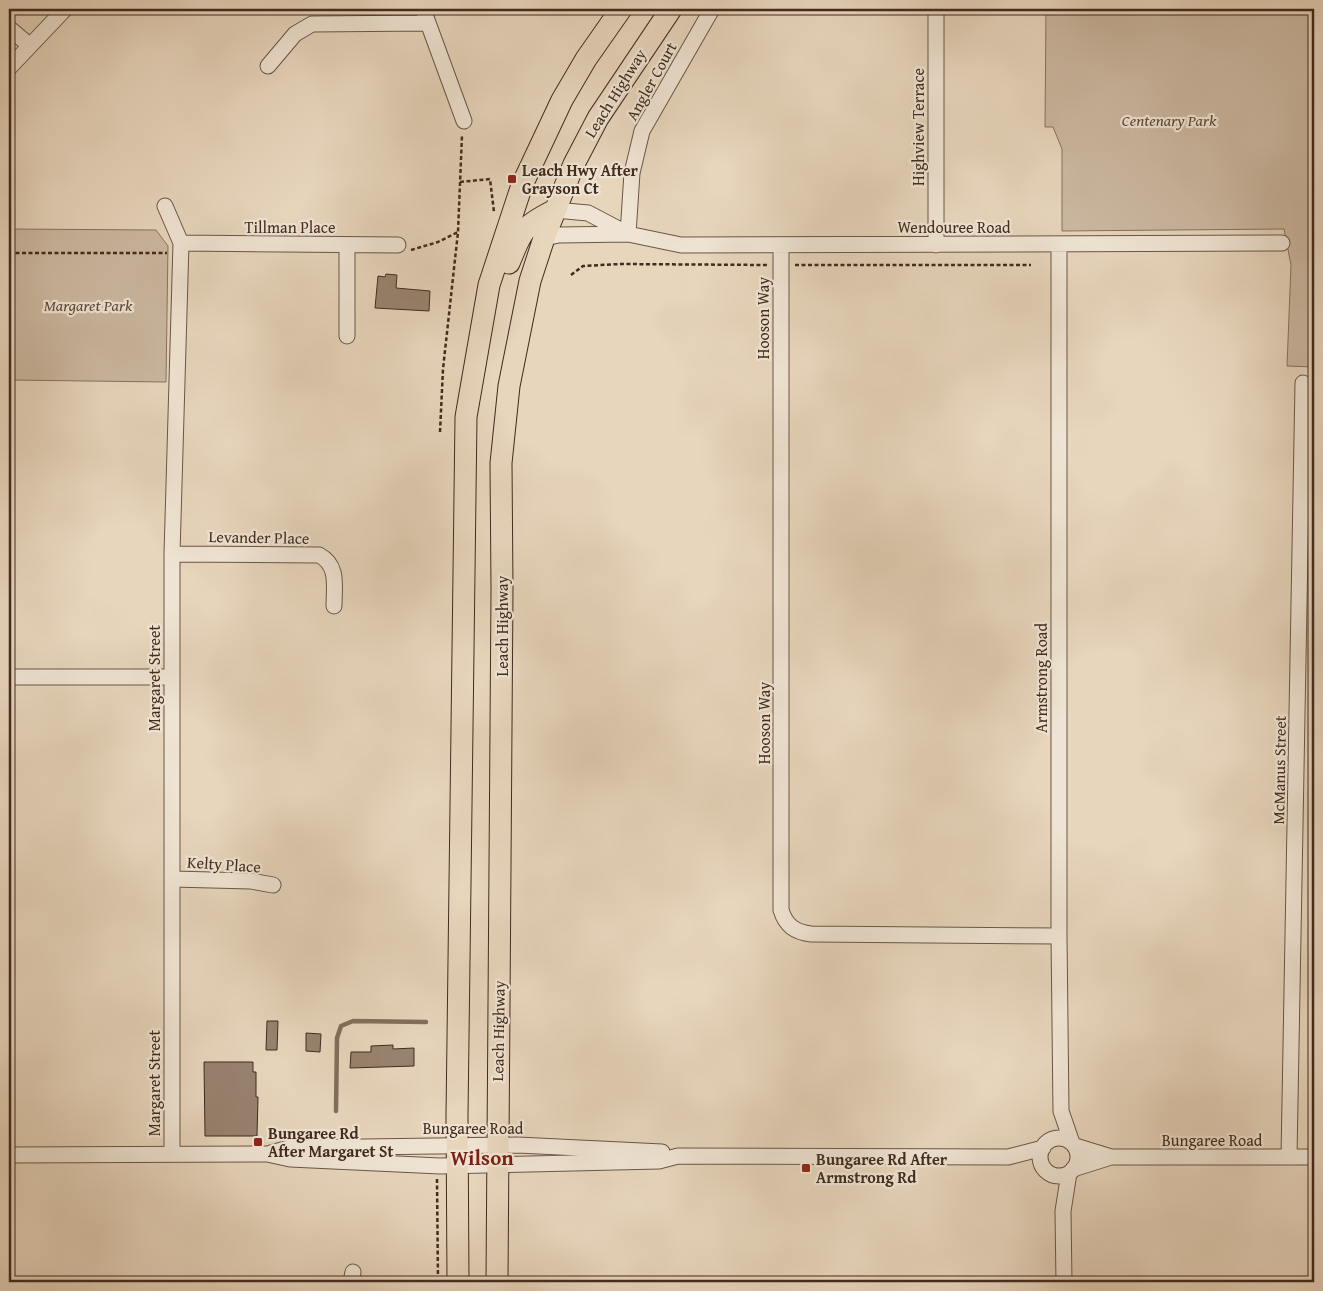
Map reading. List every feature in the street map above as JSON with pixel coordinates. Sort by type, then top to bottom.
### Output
[{"type":"highway","points":[[458,1282],[457,1155],[464,457],[466,417],[489,285],[522,186],[562,100],[586,59],[621,9]]},
{"type":"highway","name":"Leach Highway","points":[[497,1282],[502,589],[501,462],[509,386],[522,317],[544,238],[574,164],[598,118],[671,9]]},
{"type":"highway","points":[[477,355],[498,290],[523,229],[534,220],[555,210]]},
{"type":"street","points":[[9,68],[65,9]]},
{"type":"street","name":"Angler Court","points":[[628,234],[632,172],[642,131],[712,9]]},
{"type":"street","name":"Highview Terrace","points":[[936,9],[936,245]]},
{"type":"street","points":[[268,66],[296,34],[312,24],[425,16],[464,121]]},
{"type":"street","points":[[9,28],[29,45]]},
{"type":"street","name":"Margaret Street","points":[[165,206],[181,248],[172,554],[172,1154]]},
{"type":"street","name":"Wendouree Road","points":[[555,210],[588,213],[628,234]]},
{"type":"street","name":"Wendouree Road","points":[[544,238],[559,235],[628,234],[681,245],[781,246],[1282,243]]},
{"type":"street","name":"Armstrong Road","points":[[1059,244],[1059,936],[1061,1111],[1073,1145]]},
{"type":"street","points":[[347,245],[347,336]]},
{"type":"street","name":"Tillman Place","points":[[181,248],[398,245]]},
{"type":"street","name":"Hooson Way","points":[[781,246],[781,910],[784,919],[794,930],[811,934],[1059,936]]},
{"type":"street","name":"McManus Street","points":[[1289,1157],[1308,481],[1304,382]]},
{"type":"street","name":"Levander Place","points":[[172,554],[320,555],[329,561],[334,571],[334,606]]},
{"type":"street","points":[[9,678],[172,677]]},
{"type":"street","name":"Kelty Place","points":[[172,879],[251,881],[273,885]]},
{"type":"street","name":"Armstrong Road","points":[[1046,1144],[1061,1111]]},
{"type":"street","points":[[1063,1211],[1040,1158],[1046,1144],[1061,1138],[1073,1145],[1078,1158],[1071,1171],[1063,1211],[1064,1282]]},
{"type":"street","name":"Bungaree Road","points":[[1008,1157],[1046,1144]]},
{"type":"street","name":"Bungaree Road","points":[[1073,1145],[1111,1157],[1314,1157]]},
{"type":"street","name":"Bungaree Road","points":[[9,1155],[268,1154],[289,1148],[658,1161],[678,1156],[1008,1157],[1046,1170]]},
{"type":"street","name":"Bungaree Road","points":[[1071,1171],[1111,1157]]},
{"type":"street","points":[[1046,1170],[1058,1176],[1071,1171]]},
{"type":"path","points":[[440,432],[443,369],[458,232],[464,121]]},
{"type":"path","points":[[460,182],[490,179],[494,214],[497,217],[500,209]]},
{"type":"path","points":[[398,245],[412,251],[458,232]]},
{"type":"path","points":[[9,253],[181,248]]},
{"type":"path","points":[[571,275],[584,266],[620,264],[1031,265]]},
{"type":"path","points":[[437,1178],[438,1282]]},
{"type":"green space","name":"Centenary Park","points":[[1046,9],[1314,9],[1314,367],[1287,366],[1291,265],[1284,229],[1062,231],[1062,149],[1053,127],[1045,127]]},
{"type":"green space","name":"Margaret Park","points":[[9,229],[156,230],[168,246],[166,382],[9,380]]},
{"type":"building","points":[[386,274],[397,275],[396,288],[430,291],[429,311],[375,308],[378,276],[385,277]]},
{"type":"building","points":[[267,1021],[278,1021],[277,1050],[266,1050]]},
{"type":"building","points":[[306,1033],[321,1034],[320,1052],[306,1051]]},
{"type":"building","points":[[393,1045],[393,1049],[414,1048],[414,1066],[350,1068],[351,1052],[371,1052],[371,1046]]},
{"type":"building","points":[[204,1062],[253,1062],[253,1072],[256,1072],[256,1097],[258,1097],[257,1136],[205,1136]]},
{"type":"waterway","points":[[336,1111],[337,1038],[341,1026],[353,1021],[426,1022]]},
{"type":"place","name":"Leach Hwy After Grayson Ct","points":[[512,179]]},
{"type":"place","name":"Bungaree Rd After Margaret St","points":[[258,1142]]},
{"type":"place","name":"Bungaree Rd After Armstrong Rd","points":[[806,1168]]},
{"type":"district","name":"Wilson","points":[[482,1158]]}]
